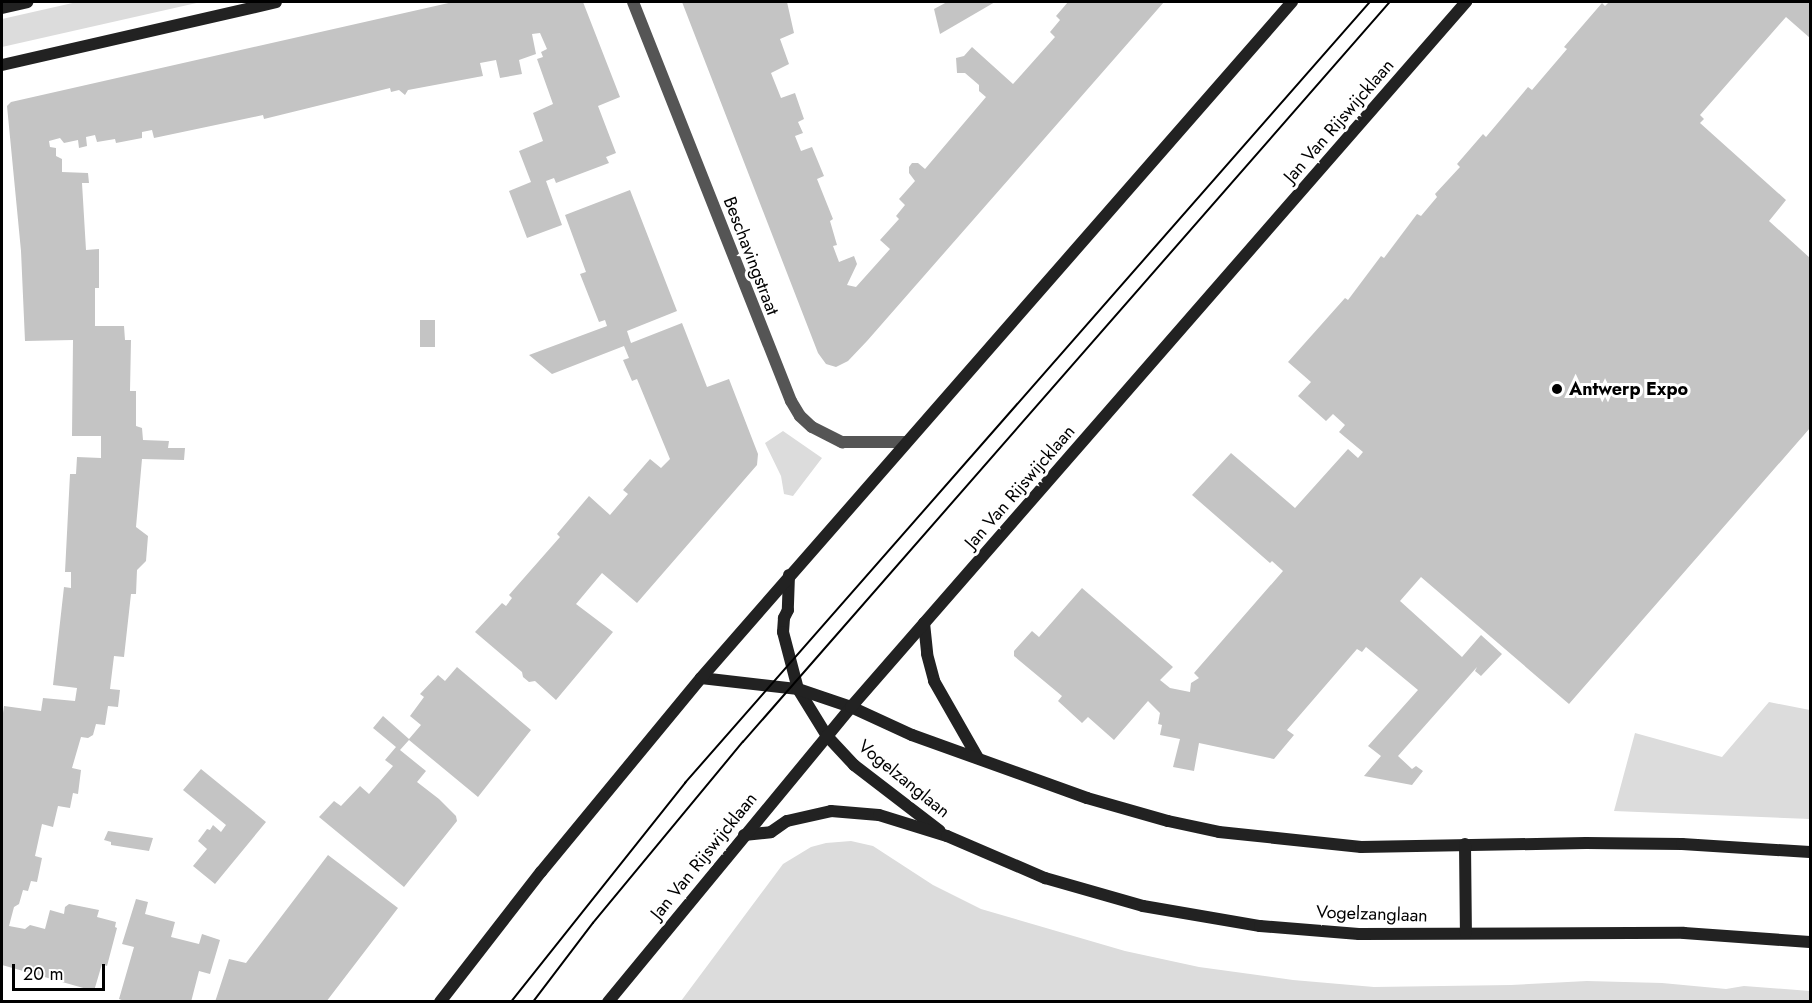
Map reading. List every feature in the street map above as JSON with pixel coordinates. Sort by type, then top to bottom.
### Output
[{"type":"street","points":[[2,8],[27,2]]},
{"type":"street","points":[[2,64],[276,2]]},
{"type":"street","name":"Beschavingstraat","points":[[633,2],[791,401],[800,416],[812,427],[842,442],[905,442]]},
{"type":"street","points":[[440,1002],[541,872],[701,678],[1292,2]]},
{"type":"street","name":"Jan Van Rijswijcklaan","points":[[608,1002],[851,707],[1466,2]]},
{"type":"street","name":"Vogelzanglaan","points":[[789,575],[788,609],[784,618],[783,632],[798,689],[827,736],[854,765],[946,836]]},
{"type":"street","points":[[924,623],[927,654],[934,681],[978,758]]},
{"type":"street","name":"Vogelzanglaan","points":[[701,678],[798,689],[851,707],[907,732],[1087,798],[1168,821],[1219,832],[1360,847],[1465,844],[1682,844],[1810,852]]},
{"type":"street","name":"Vogelzanglaan","points":[[744,835],[771,832],[788,821],[847,810],[879,815],[946,836],[1045,878],[1143,906],[1271,927],[1359,934],[1684,933],[1810,942]]},
{"type":"street","points":[[1465,844],[1466,933]]},
{"type":"shaded area","points":[[77,2],[201,2],[2,47],[2,19]]},
{"type":"shaded area","points":[[783,431],[822,458],[793,496],[784,494],[781,476],[765,443]]},
{"type":"shaded area","points":[[1769,702],[1810,710],[1810,819],[1614,811],[1635,733],[1722,757]]},
{"type":"shaded area","points":[[851,841],[873,846],[933,885],[981,909],[1125,951],[1199,967],[1293,980],[1374,987],[1511,985],[1587,981],[1662,983],[1726,989],[1744,986],[1810,991],[1810,1001],[681,1001],[783,864],[811,847]]},
{"type":"building","points":[[453,2],[583,2],[620,97],[598,106],[616,153],[606,157],[609,163],[556,183],[554,178],[546,181],[562,225],[527,238],[509,191],[531,182],[519,151],[543,141],[533,113],[553,104],[537,59],[543,57],[541,52],[547,49],[540,33],[532,34],[536,54],[519,60],[522,74],[500,78],[496,60],[480,63],[483,76],[408,90],[405,95],[399,90],[391,92],[390,88],[264,119],[263,115],[154,138],[152,130],[142,132],[142,138],[116,143],[115,139],[97,142],[95,135],[86,137],[87,146],[79,148],[78,140],[64,143],[60,138],[49,141],[50,147],[56,148],[56,156],[62,159],[62,172],[88,173],[89,183],[82,183],[86,250],[99,249],[99,288],[95,288],[95,326],[124,326],[125,340],[131,340],[130,391],[136,391],[136,426],[142,428],[143,440],[169,441],[168,448],[185,448],[184,460],[142,459],[136,527],[148,536],[146,561],[137,570],[136,594],[131,594],[124,657],[114,656],[110,689],[120,690],[118,707],[108,706],[105,725],[96,724],[93,735],[88,738],[81,737],[72,768],[81,770],[78,794],[73,793],[70,808],[58,806],[53,827],[42,824],[35,856],[42,858],[37,882],[31,881],[28,891],[23,890],[19,904],[14,907],[9,926],[25,929],[30,925],[45,929],[50,910],[64,914],[65,907],[69,904],[99,910],[97,917],[116,922],[115,927],[117,928],[107,966],[102,964],[94,991],[2,965],[2,720],[4,706],[41,711],[43,698],[75,701],[77,688],[53,685],[64,587],[71,588],[71,572],[65,572],[70,474],[76,474],[77,457],[101,458],[101,436],[72,436],[73,340],[25,341],[21,251],[7,106],[11,102]]},
{"type":"building","points":[[682,2],[787,2],[794,33],[780,39],[789,64],[771,73],[781,98],[795,93],[804,119],[798,122],[803,133],[795,136],[801,151],[812,147],[824,176],[817,179],[833,219],[830,221],[837,245],[833,246],[839,262],[854,256],[857,264],[847,285],[856,287],[890,249],[880,240],[899,219],[896,216],[905,205],[899,199],[915,181],[909,173],[909,167],[912,163],[918,163],[925,169],[986,97],[979,91],[979,85],[965,73],[957,73],[956,58],[964,56],[972,47],[1013,84],[1055,37],[1050,32],[1060,20],[1056,16],[1068,2],[1164,2],[867,341],[848,361],[836,367],[826,364],[818,353]]},
{"type":"building","points":[[947,2],[995,2],[940,34],[934,9]]},
{"type":"building","name":"Antwerp Expo","points":[[1609,2],[1810,2],[1810,38],[1786,17],[1700,115],[1704,119],[1700,123],[1786,200],[1769,221],[1810,258],[1810,428],[1569,704],[1421,577],[1400,601],[1462,657],[1481,635],[1502,654],[1481,676],[1475,671],[1477,667],[1398,756],[1412,769],[1416,766],[1423,771],[1412,785],[1364,776],[1381,756],[1368,746],[1418,690],[1366,647],[1362,652],[1357,649],[1287,730],[1294,735],[1274,759],[1199,743],[1194,771],[1173,767],[1180,739],[1160,735],[1162,725],[1158,724],[1160,713],[1148,701],[1114,740],[1088,717],[1082,723],[1058,701],[1062,696],[1014,656],[1014,651],[1032,631],[1039,637],[1082,588],[1173,667],[1160,680],[1170,688],[1190,692],[1191,683],[1199,678],[1194,673],[1283,571],[1272,561],[1270,563],[1192,495],[1231,453],[1295,508],[1348,449],[1358,458],[1363,452],[1339,432],[1345,425],[1333,414],[1326,421],[1298,396],[1311,382],[1288,362],[1345,298],[1348,300],[1417,214],[1421,216],[1437,197],[1435,194],[1460,167],[1457,164],[1483,134],[1486,137],[1528,87],[1532,90],[1567,49],[1564,47],[1602,3],[1605,6]]},
{"type":"building","points":[[630,190],[677,311],[627,331],[631,343],[682,323],[707,387],[729,379],[758,454],[757,465],[637,603],[602,573],[576,604],[613,632],[556,700],[535,681],[529,682],[523,677],[522,672],[475,632],[502,603],[506,606],[512,598],[509,595],[560,537],[557,534],[589,496],[610,515],[628,494],[623,490],[650,459],[661,468],[670,459],[637,379],[632,381],[623,360],[629,358],[624,346],[552,374],[529,355],[607,326],[605,320],[599,322],[580,274],[586,272],[565,215]]},
{"type":"building","points":[[420,320],[435,320],[435,347],[420,347]]},
{"type":"building","points":[[457,667],[531,730],[478,797],[409,740],[400,750],[426,771],[417,782],[439,799],[456,816],[457,821],[404,887],[319,817],[334,801],[341,806],[360,786],[369,794],[393,766],[385,760],[396,747],[373,728],[383,716],[409,739],[421,725],[410,716],[424,697],[420,694],[438,675],[445,681]]},
{"type":"building","points":[[201,769],[266,822],[215,884],[193,866],[207,849],[198,841],[207,829],[210,830],[213,825],[221,832],[226,825],[183,790]]},
{"type":"building","points":[[108,831],[153,838],[149,851],[111,845],[111,842],[104,840]]},
{"type":"building","points":[[328,855],[398,908],[326,1002],[215,1002],[229,959],[246,963]]},
{"type":"building","points":[[136,899],[148,902],[145,914],[175,922],[171,937],[199,944],[202,934],[220,940],[210,974],[199,971],[191,1002],[127,1002],[119,999],[134,947],[122,944]]},
{"type":"tram line","points":[[511,1002],[685,783],[1370,2]]},
{"type":"tram line","points":[[533,1002],[593,923],[743,742],[1390,2]]},
{"type":"place","name":"Antwerp Expo","points":[[1557,389]]}]
